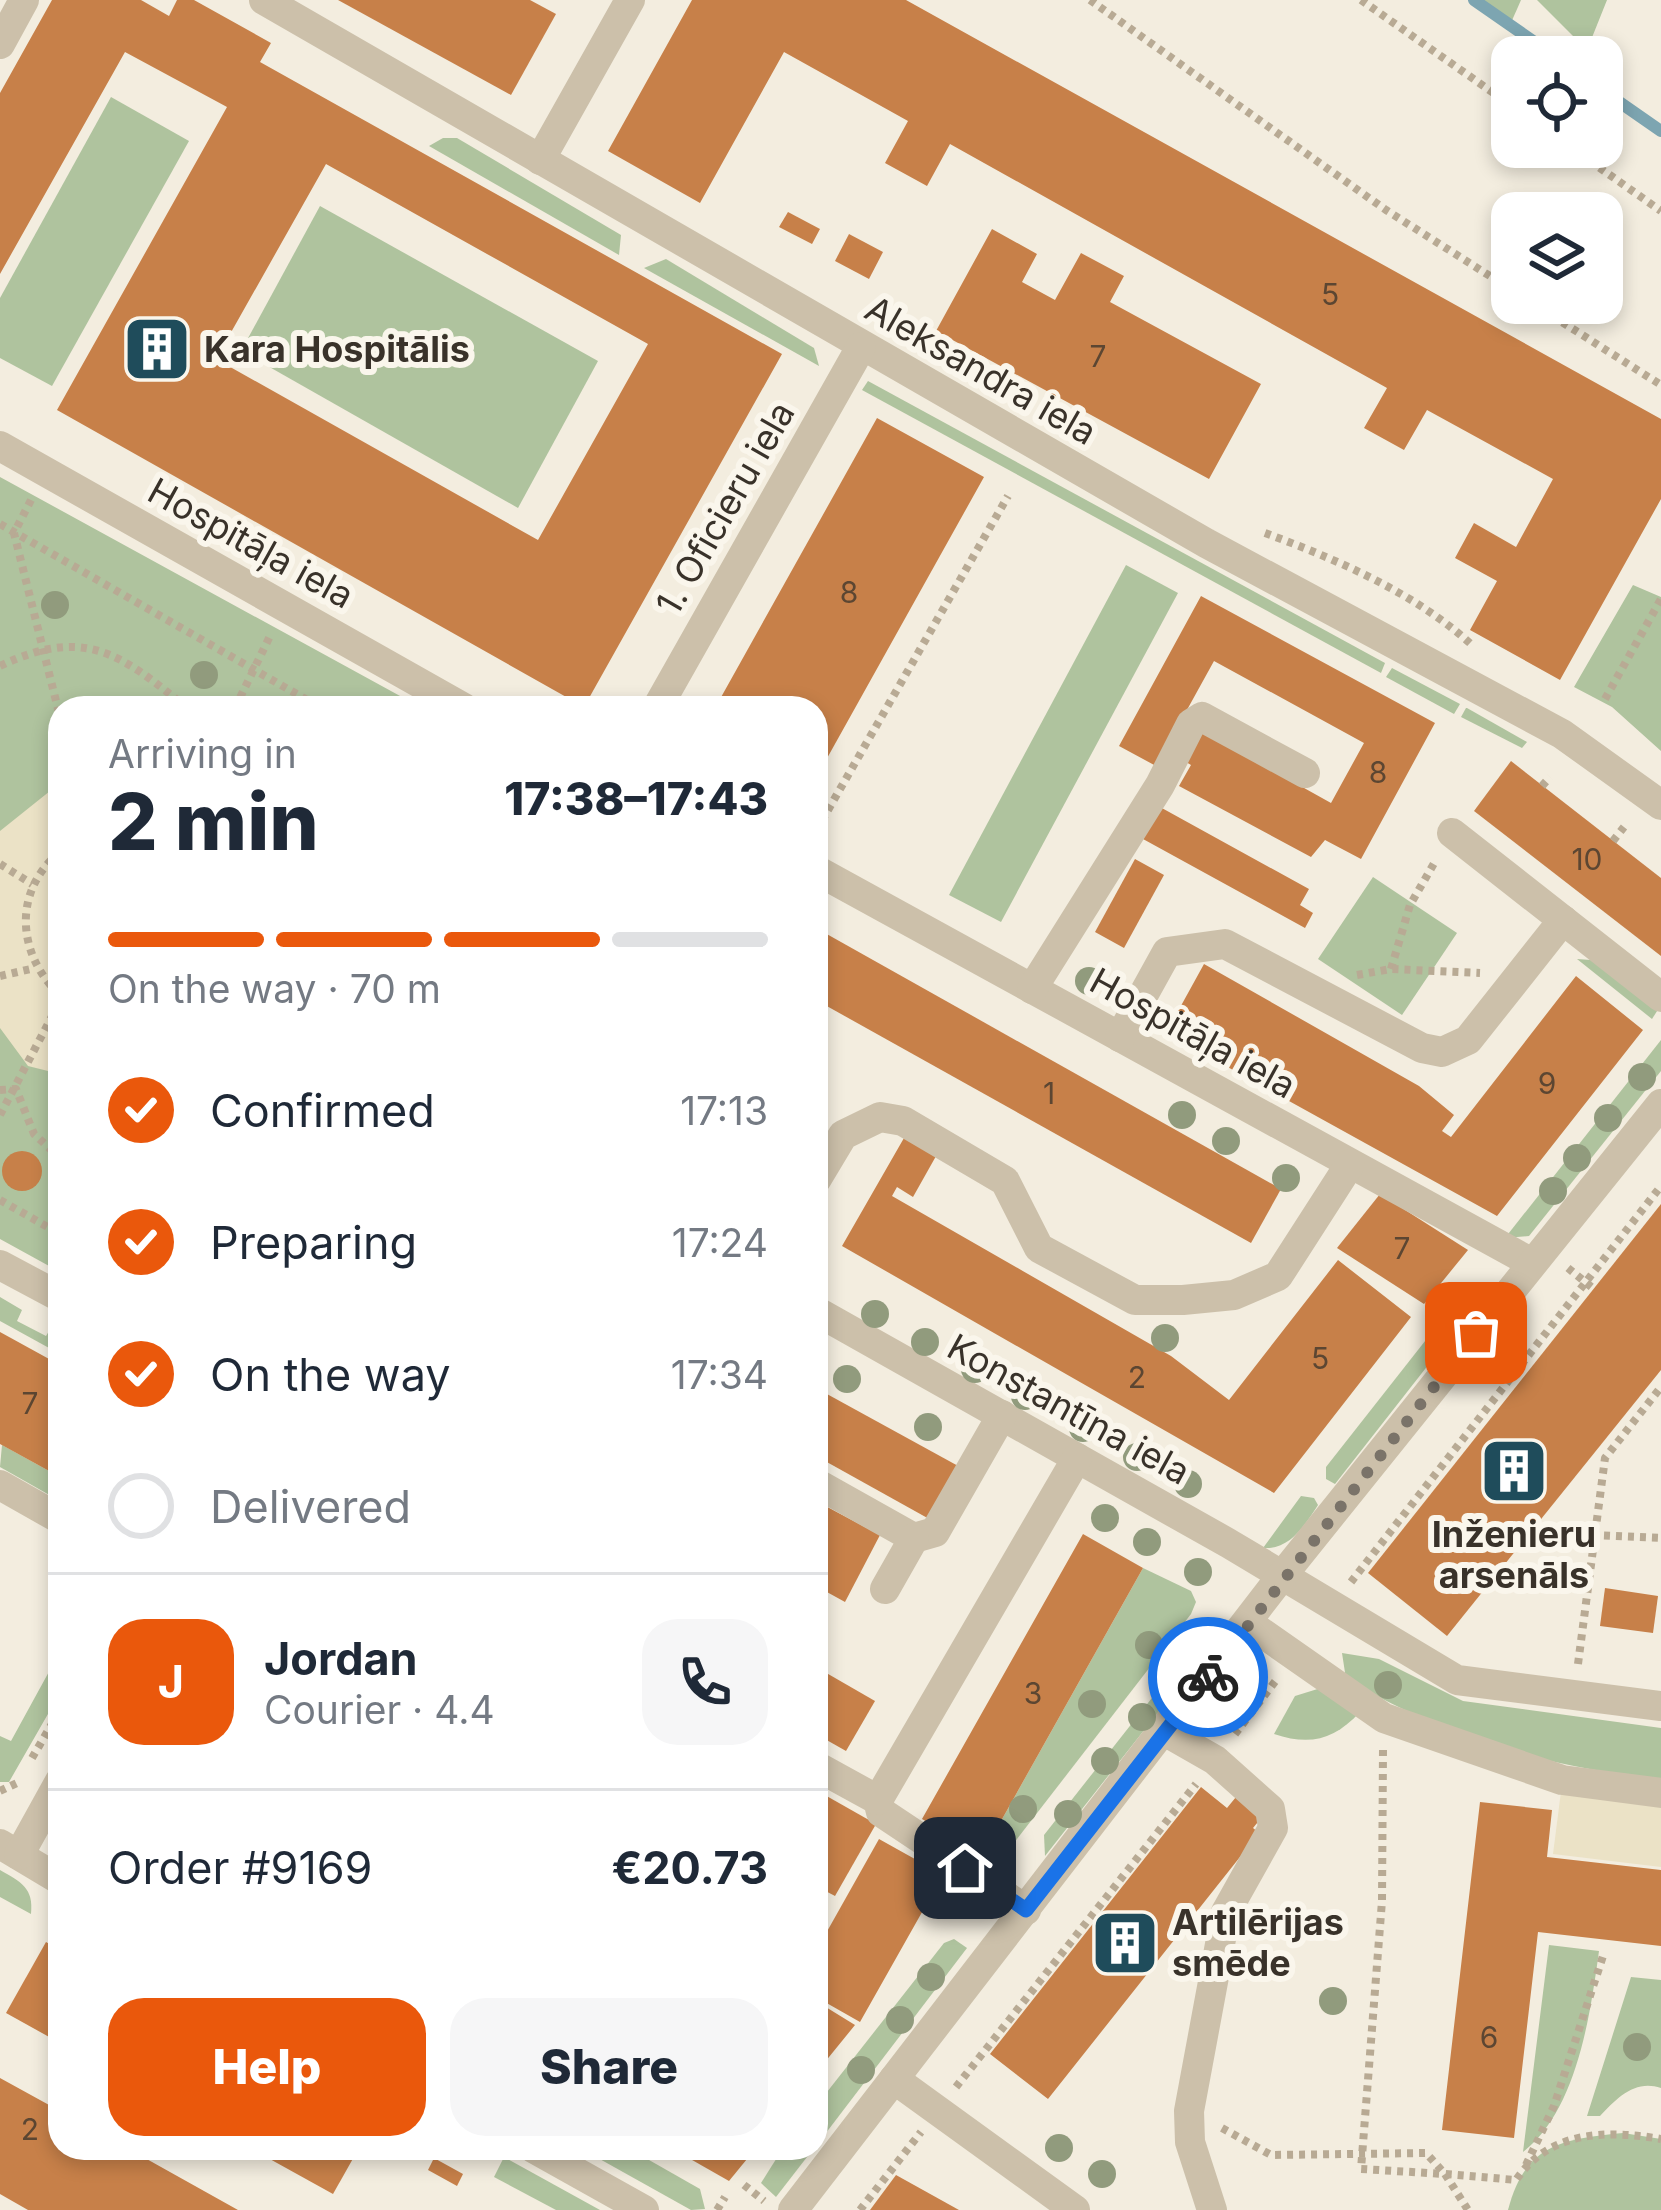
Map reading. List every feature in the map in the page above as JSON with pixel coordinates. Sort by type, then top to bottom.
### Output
[{"type":"street","points":[[0,44],[24,0]]},
{"type":"street","name":"Aleksandra iela","points":[[264,0],[861,347],[1562,734],[1661,805]]},
{"type":"street","points":[[540,160],[630,0]]},
{"type":"street","name":"1. Oficieru iela","points":[[664,696],[861,347]]},
{"type":"street","name":"Hospitāļa iela","points":[[0,446],[443,696]]},
{"type":"street","points":[[1032,989],[1160,784],[1192,724],[1202,717],[1305,773]]},
{"type":"street","points":[[1452,833],[1661,997]]},
{"type":"street","name":"Hospitāļa iela","points":[[828,876],[1532,1263]]},
{"type":"street","points":[[1120,1037],[1167,952],[1225,944],[1422,1048],[1442,1052],[1468,1040],[1563,920]]},
{"type":"street","points":[[828,2154],[894,2079],[1282,1577],[1661,1104]]},
{"type":"street","points":[[828,1159],[843,1135],[880,1117],[903,1121],[1005,1181],[1039,1248],[1135,1300],[1234,1295],[1278,1276],[1350,1164]]},
{"type":"street","points":[[0,1264],[48,1291]]},
{"type":"street","name":"Konstantīna iela","points":[[828,1318],[1457,1680],[1661,1706]]},
{"type":"street","points":[[885,1589],[914,1538],[935,1532],[1001,1415]]},
{"type":"street","points":[[1026,1910],[881,1812],[878,1800],[1077,1458]]},
{"type":"street","points":[[0,1485],[48,1512]]},
{"type":"street","points":[[828,1490],[914,1538]]},
{"type":"street","points":[[1248,1623],[1384,1718],[1562,1780],[1661,1793]]},
{"type":"street","points":[[1166,1732],[1215,1760],[1270,1808],[1274,1828],[1226,1912],[1189,2111],[1190,2142],[1212,2210]]},
{"type":"street","points":[[828,1773],[878,1800]]},
{"type":"street","points":[[48,1797],[9,1850],[48,1873]]},
{"type":"street","points":[[894,2079],[1075,2210]]},
{"type":"street","points":[[554,2160],[644,2210]]},
{"type":"street","points":[[781,2208],[823,2160]]},
{"type":"path","points":[[1090,0],[1386,211],[1491,277]]},
{"type":"path","points":[[1361,0],[1491,91]]},
{"type":"path","points":[[1600,168],[1661,211]]},
{"type":"path","points":[[1565,324],[1661,385]]},
{"type":"path","points":[[44,472],[14,533],[54,696]]},
{"type":"path","points":[[828,810],[1007,496]]},
{"type":"path","points":[[0,524],[299,696]]},
{"type":"path","points":[[1604,699],[1661,599]]},
{"type":"path","points":[[242,696],[282,604]]},
{"type":"path","points":[[0,666],[41,646],[84,644],[136,669],[171,696]]},
{"type":"path","points":[[1542,786],[1550,777]]},
{"type":"path","points":[[1613,841],[1624,827]]},
{"type":"path","points":[[1391,969],[1410,905],[1452,833]]},
{"type":"path","points":[[0,864],[32,884]]},
{"type":"path","points":[[48,866],[32,884],[25,936],[35,968],[48,984]]},
{"type":"path","points":[[0,976],[35,968]]},
{"type":"path","points":[[1303,985],[1391,969],[1520,976]]},
{"type":"path","points":[[0,1115],[48,1023]]},
{"type":"path","points":[[0,1090],[16,1089]]},
{"type":"path","points":[[16,1089],[34,1134],[48,1147]]},
{"type":"path","points":[[1330,1609],[1661,1186]]},
{"type":"path","points":[[0,1200],[48,1227]]},
{"type":"path","points":[[1574,1697],[1605,1458],[1661,1387]]},
{"type":"path","points":[[1592,1535],[1661,1538]]},
{"type":"path","points":[[860,2210],[1296,1654]]},
{"type":"path","points":[[1384,1718],[1382,1901],[1361,2169],[1516,2180],[1562,2084],[1603,1956]]},
{"type":"path","points":[[0,1791],[15,1788],[48,1731]]},
{"type":"path","points":[[1189,2111],[1270,2155],[1426,2153],[1468,2210]]},
{"type":"path","points":[[1525,2167],[1564,2138],[1623,2133],[1661,2138]]},
{"type":"path","points":[[744,2185],[781,2208]]},
{"type":"path","points":[[717,2210],[725,2197]]},
{"type":"green space","points":[[1476,0],[1521,0],[1510,25]]},
{"type":"green space","points":[[1537,0],[1607,0],[1593,36],[1573,36]]},
{"type":"green space","points":[[111,97],[189,141],[52,386],[0,358],[0,298]]},
{"type":"green space","points":[[443,138],[457,138],[621,235],[619,255],[429,146]]},
{"type":"green space","points":[[320,206],[598,361],[518,508],[241,351]]},
{"type":"green space","points":[[666,259],[814,348],[819,366],[644,268]]},
{"type":"green space","points":[[868,381],[1385,663],[1381,673],[862,390]]},
{"type":"green space","points":[[0,477],[400,696],[48,696],[48,1265],[0,1239]]},
{"type":"green space","points":[[1126,565],[1178,593],[1001,922],[949,895]]},
{"type":"green space","points":[[1633,585],[1661,597],[1661,751],[1612,707],[1574,687]]},
{"type":"green space","points":[[1392,668],[1460,704],[1454,714],[1386,677]]},
{"type":"green space","points":[[1466,708],[1527,742],[1522,748],[1461,717]]},
{"type":"green space","points":[[1373,877],[1457,933],[1402,1015],[1318,959]]},
{"type":"green space","points":[[1577,959],[1591,960],[1659,1008],[1652,1019]]},
{"type":"green space","points":[[1661,1040],[1661,1071],[1529,1236],[1505,1238]]},
{"type":"green space","points":[[0,1297],[22,1310],[17,1321],[46,1336],[48,1333],[48,1347],[0,1321]]},
{"type":"green space","points":[[1451,1308],[1465,1318],[1335,1484],[1326,1479],[1326,1467]]},
{"type":"green space","points":[[2,1445],[48,1470],[48,1494],[0,1467]]},
{"type":"green space","points":[[1301,1496],[1314,1498],[1318,1505],[1308,1520],[1289,1541],[1263,1548]]},
{"type":"green space","points":[[1143,1568],[1191,1591],[1196,1602],[1191,1614],[1000,1861],[984,1862],[983,1853]]},
{"type":"green space","points":[[1196,1642],[1212,1644],[1045,1856],[1044,1835]]},
{"type":"green space","points":[[1342,1653],[1379,1659],[1463,1701],[1661,1728],[1661,1780],[1536,1758],[1460,1734],[1346,1679]]},
{"type":"green space","points":[[48,1673],[48,1714],[9,1782],[0,1782],[0,1736],[11,1741]]},
{"type":"green space","points":[[1324,1687],[1360,1712],[1341,1729],[1321,1738],[1299,1740],[1274,1734],[1295,1696]]},
{"type":"green space","points":[[0,1870],[24,1887],[31,1914],[0,1897]]},
{"type":"green space","points":[[954,1939],[967,1948],[828,2130],[828,2091],[944,1943]]},
{"type":"green space","points":[[1549,1945],[1599,1951],[1585,2032],[1568,2087],[1541,2134],[1523,2152]]},
{"type":"green space","points":[[1631,1977],[1661,1980],[1661,2088],[1635,2088],[1600,2116],[1587,2116]]},
{"type":"green space","points":[[1623,2133],[1661,2139],[1661,2210],[1508,2210],[1525,2171],[1549,2149],[1582,2138]]},
{"type":"green space","points":[[502,2160],[509,2160],[600,2210],[556,2210],[494,2177]]},
{"type":"green space","points":[[601,2160],[649,2160],[700,2189],[705,2209],[691,2210]]},
{"type":"green space","points":[[775,2160],[805,2160],[776,2197],[761,2183]]},
{"type":"shaded area","points":[[48,793],[48,1071],[28,1066],[0,1028],[0,831]]},
{"type":"shaded area","points":[[1564,1768],[1661,1780],[1661,1867],[1553,1854]]},
{"type":"building","name":"Kara Hospitālis","points":[[52,0],[141,0],[169,16],[177,0],[194,0],[271,43],[260,62],[782,354],[590,696],[564,696],[57,410],[227,107],[125,52],[0,274],[0,93]],"holes":[[[326,164],[648,344],[538,540],[216,359]]]},
{"type":"building","points":[[338,0],[530,0],[556,14],[511,95]]},
{"type":"building","points":[[692,0],[906,0],[1661,419],[1661,499],[1560,680],[1470,630],[1497,581],[1455,558],[1474,523],[1516,547],[1553,479],[1427,410],[1404,450],[1364,428],[1387,388],[950,144],[927,186],[885,163],[908,121],[784,52],[700,203],[608,151]]},
{"type":"building","points":[[788,212],[820,229],[812,244],[779,227]]},
{"type":"building","points":[[992,229],[1037,254],[1022,282],[1055,300],[1081,253],[1124,276],[1110,302],[1261,384],[1209,479],[936,331]]},
{"type":"building","points":[[849,234],[883,252],[869,279],[835,261]]},
{"type":"building","points":[[877,418],[984,477],[828,756],[828,696],[722,696]]},
{"type":"building","points":[[1201,596],[1435,723],[1361,859],[1325,840],[1311,857],[1179,786],[1191,765],[1181,759],[1198,729],[1331,803],[1364,743],[1214,661],[1156,766],[1119,746]]},
{"type":"building","points":[[1511,761],[1661,878],[1661,956],[1474,811]]},
{"type":"building","points":[[1160,807],[1309,889],[1300,905],[1313,913],[1305,928],[1143,839]]},
{"type":"building","points":[[1135,859],[1164,875],[1124,948],[1095,932]]},
{"type":"building","points":[[828,935],[1281,1189],[1251,1243],[828,1007]]},
{"type":"building","points":[[1204,964],[1419,1086],[1454,1115],[1442,1131],[1451,1137],[1576,976],[1643,1030],[1497,1216],[1166,1033]]},
{"type":"building","points":[[908,1131],[940,1149],[913,1197],[897,1187],[892,1196],[1171,1356],[1229,1400],[1338,1260],[1411,1317],[1274,1493],[842,1246]]},
{"type":"building","points":[[22,1151],[36,1157],[42,1171],[36,1185],[22,1191],[8,1185],[2,1171],[8,1157]]},
{"type":"building","points":[[1380,1194],[1468,1250],[1424,1304],[1337,1248]]},
{"type":"building","name":"Inženieru arsenāls","points":[[1661,1204],[1661,1370],[1447,1636],[1368,1573]]},
{"type":"building","points":[[0,1332],[48,1358],[48,1470],[0,1444]]},
{"type":"building","points":[[828,1395],[960,1467],[931,1520],[828,1463]]},
{"type":"building","points":[[828,1507],[880,1535],[845,1602],[828,1593]]},
{"type":"building","points":[[1083,1534],[1143,1568],[983,1853],[954,1837],[935,1870],[943,1875],[860,2022],[828,2004],[828,1930],[879,1839],[922,1863],[941,1830],[922,1819]]},
{"type":"building","points":[[1605,1588],[1658,1596],[1653,1633],[1600,1626]]},
{"type":"building","points":[[828,1674],[875,1701],[846,1751],[828,1741]]},
{"type":"building","name":"Artilērijas smēde","points":[[1201,1787],[1227,1808],[1236,1797],[1262,1817],[1253,1828],[1259,1833],[1048,2099],[990,2054]]},
{"type":"building","points":[[828,1797],[876,1824],[835,1896],[828,1892]]},
{"type":"building","points":[[1480,1802],[1552,1810],[1547,1857],[1661,1870],[1661,1946],[1538,1932],[1514,2138],[1442,2130]]},
{"type":"building","points":[[46,1942],[48,1943],[48,2036],[6,2013]]},
{"type":"building","points":[[828,2008],[855,2025],[828,2058]]},
{"type":"building","points":[[0,2078],[48,2104],[48,2160],[148,2160],[238,2210],[28,2210],[0,2194]]},
{"type":"building","points":[[272,2160],[352,2160],[333,2194]]},
{"type":"building","points":[[438,2160],[463,2174],[457,2186],[428,2170]]},
{"type":"building","points":[[692,2160],[746,2160],[729,2181]]},
{"type":"building","points":[[896,2175],[959,2210],[870,2210]]},
{"type":"waterway","points":[[1474,0],[1526,36]]},
{"type":"waterway","points":[[1623,105],[1661,131]]},
{"type":"way so far","points":[[1208,1677],[1476,1333]]},
{"type":"place","name":"Kara Hospitālis","points":[[157,349]]},
{"type":"place","name":"Inženieru arsenāls","points":[[1514,1471]]},
{"type":"place","name":"Artilērijas smēde","points":[[1125,1943]]},
{"type":"route","points":[[965,1868],[1026,1910],[1208,1677]]}]
